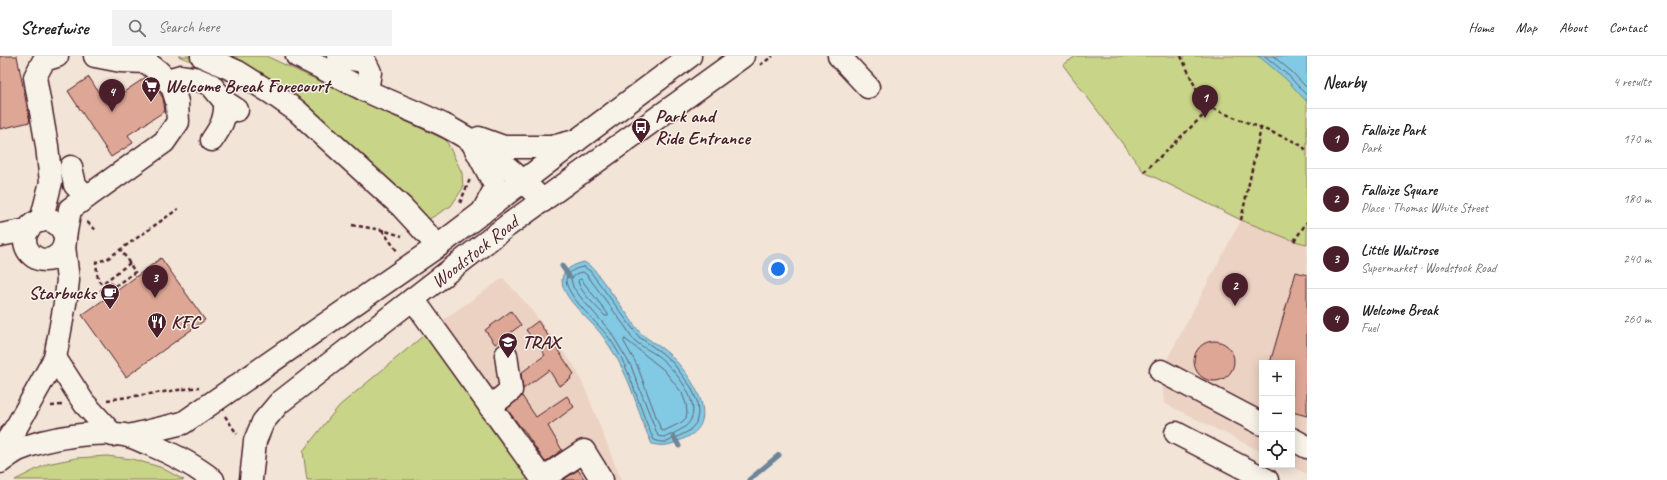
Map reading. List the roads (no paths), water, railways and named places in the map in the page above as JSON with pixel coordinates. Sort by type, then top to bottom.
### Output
[{"type":"main road","points":[[57,56],[44,60],[35,77],[47,146],[75,185],[87,197]]},
{"type":"main road","points":[[202,56],[238,72],[273,94],[296,111],[402,207],[438,246]]},
{"type":"main road","points":[[297,56],[345,79],[366,91],[452,129],[504,147],[552,147],[576,141]]},
{"type":"main road","points":[[636,95],[666,61],[673,56]]},
{"type":"main road","points":[[636,95],[690,56]]},
{"type":"main road","points":[[839,56],[868,87],[852,56]]},
{"type":"main road","points":[[349,57],[365,62],[368,67],[370,72],[366,91]]},
{"type":"main road","points":[[60,165],[51,182],[31,231],[31,254],[42,260],[59,247],[70,209],[164,142],[178,122],[177,102],[173,89],[158,70],[146,62],[109,61]]},
{"type":"main road","points":[[507,226],[551,206],[703,94],[736,61]]},
{"type":"main road","name":"Woodstock Road","points":[[251,480],[255,441],[263,422],[279,403],[507,226],[736,61]]},
{"type":"main road","points":[[167,80],[180,76],[194,78],[211,85],[231,106],[225,113],[222,124],[212,140]]},
{"type":"main road","name":"Woodstock Road","points":[[121,435],[183,422],[438,246],[636,95]]},
{"type":"main road","points":[[452,129],[502,161],[543,201]]},
{"type":"main road","points":[[471,141],[496,187],[482,213]]},
{"type":"main road","points":[[0,240],[31,231],[53,222],[58,226],[59,247],[66,298],[55,358],[17,426],[0,451]]},
{"type":"main road","points":[[0,235],[31,231]]},
{"type":"main road","points":[[413,299],[543,479],[584,451],[602,480]]},
{"type":"main road","points":[[490,407],[511,390],[506,355]]},
{"type":"main road","points":[[55,358],[84,403],[121,435],[164,451],[197,467],[213,480]]},
{"type":"main road","points":[[1161,371],[1259,422]]},
{"type":"main road","points":[[1176,433],[1267,480]]},
{"type":"main road","points":[[0,462],[17,451],[44,442],[66,437],[121,435]]},
{"type":"main road","points":[[1295,441],[1307,447]]},
{"type":"water","points":[[1257,56],[1307,56],[1307,102],[1286,79]]},
{"type":"water","points":[[584,262],[593,268],[640,332],[672,357],[690,379],[702,404],[703,417],[699,427],[689,436],[667,445],[652,444],[627,379],[617,358],[599,332],[573,303],[563,288],[562,280],[564,273],[574,266]]},
{"type":"waterway","points":[[562,266],[569,276]]},
{"type":"waterway","points":[[674,437],[679,446]]},
{"type":"waterway","points":[[749,480],[779,455]]},
{"type":"place","name":"Welcome Break Forecourt","points":[[151,103]]},
{"type":"place","name":"Welcome Break","points":[[112,112]]},
{"type":"place","name":"Fallaize Park","points":[[1205,118]]},
{"type":"place","name":"Park and Ride Entrance","points":[[641,144]]},
{"type":"place","name":"Little Waitrose","points":[[155,298]]},
{"type":"place","name":"Fallaize Square","points":[[1235,306]]},
{"type":"place","name":"Starbucks","points":[[110,310]]},
{"type":"place","name":"KFC","points":[[157,339]]},
{"type":"place","name":"TRAX","points":[[508,359]]}]
